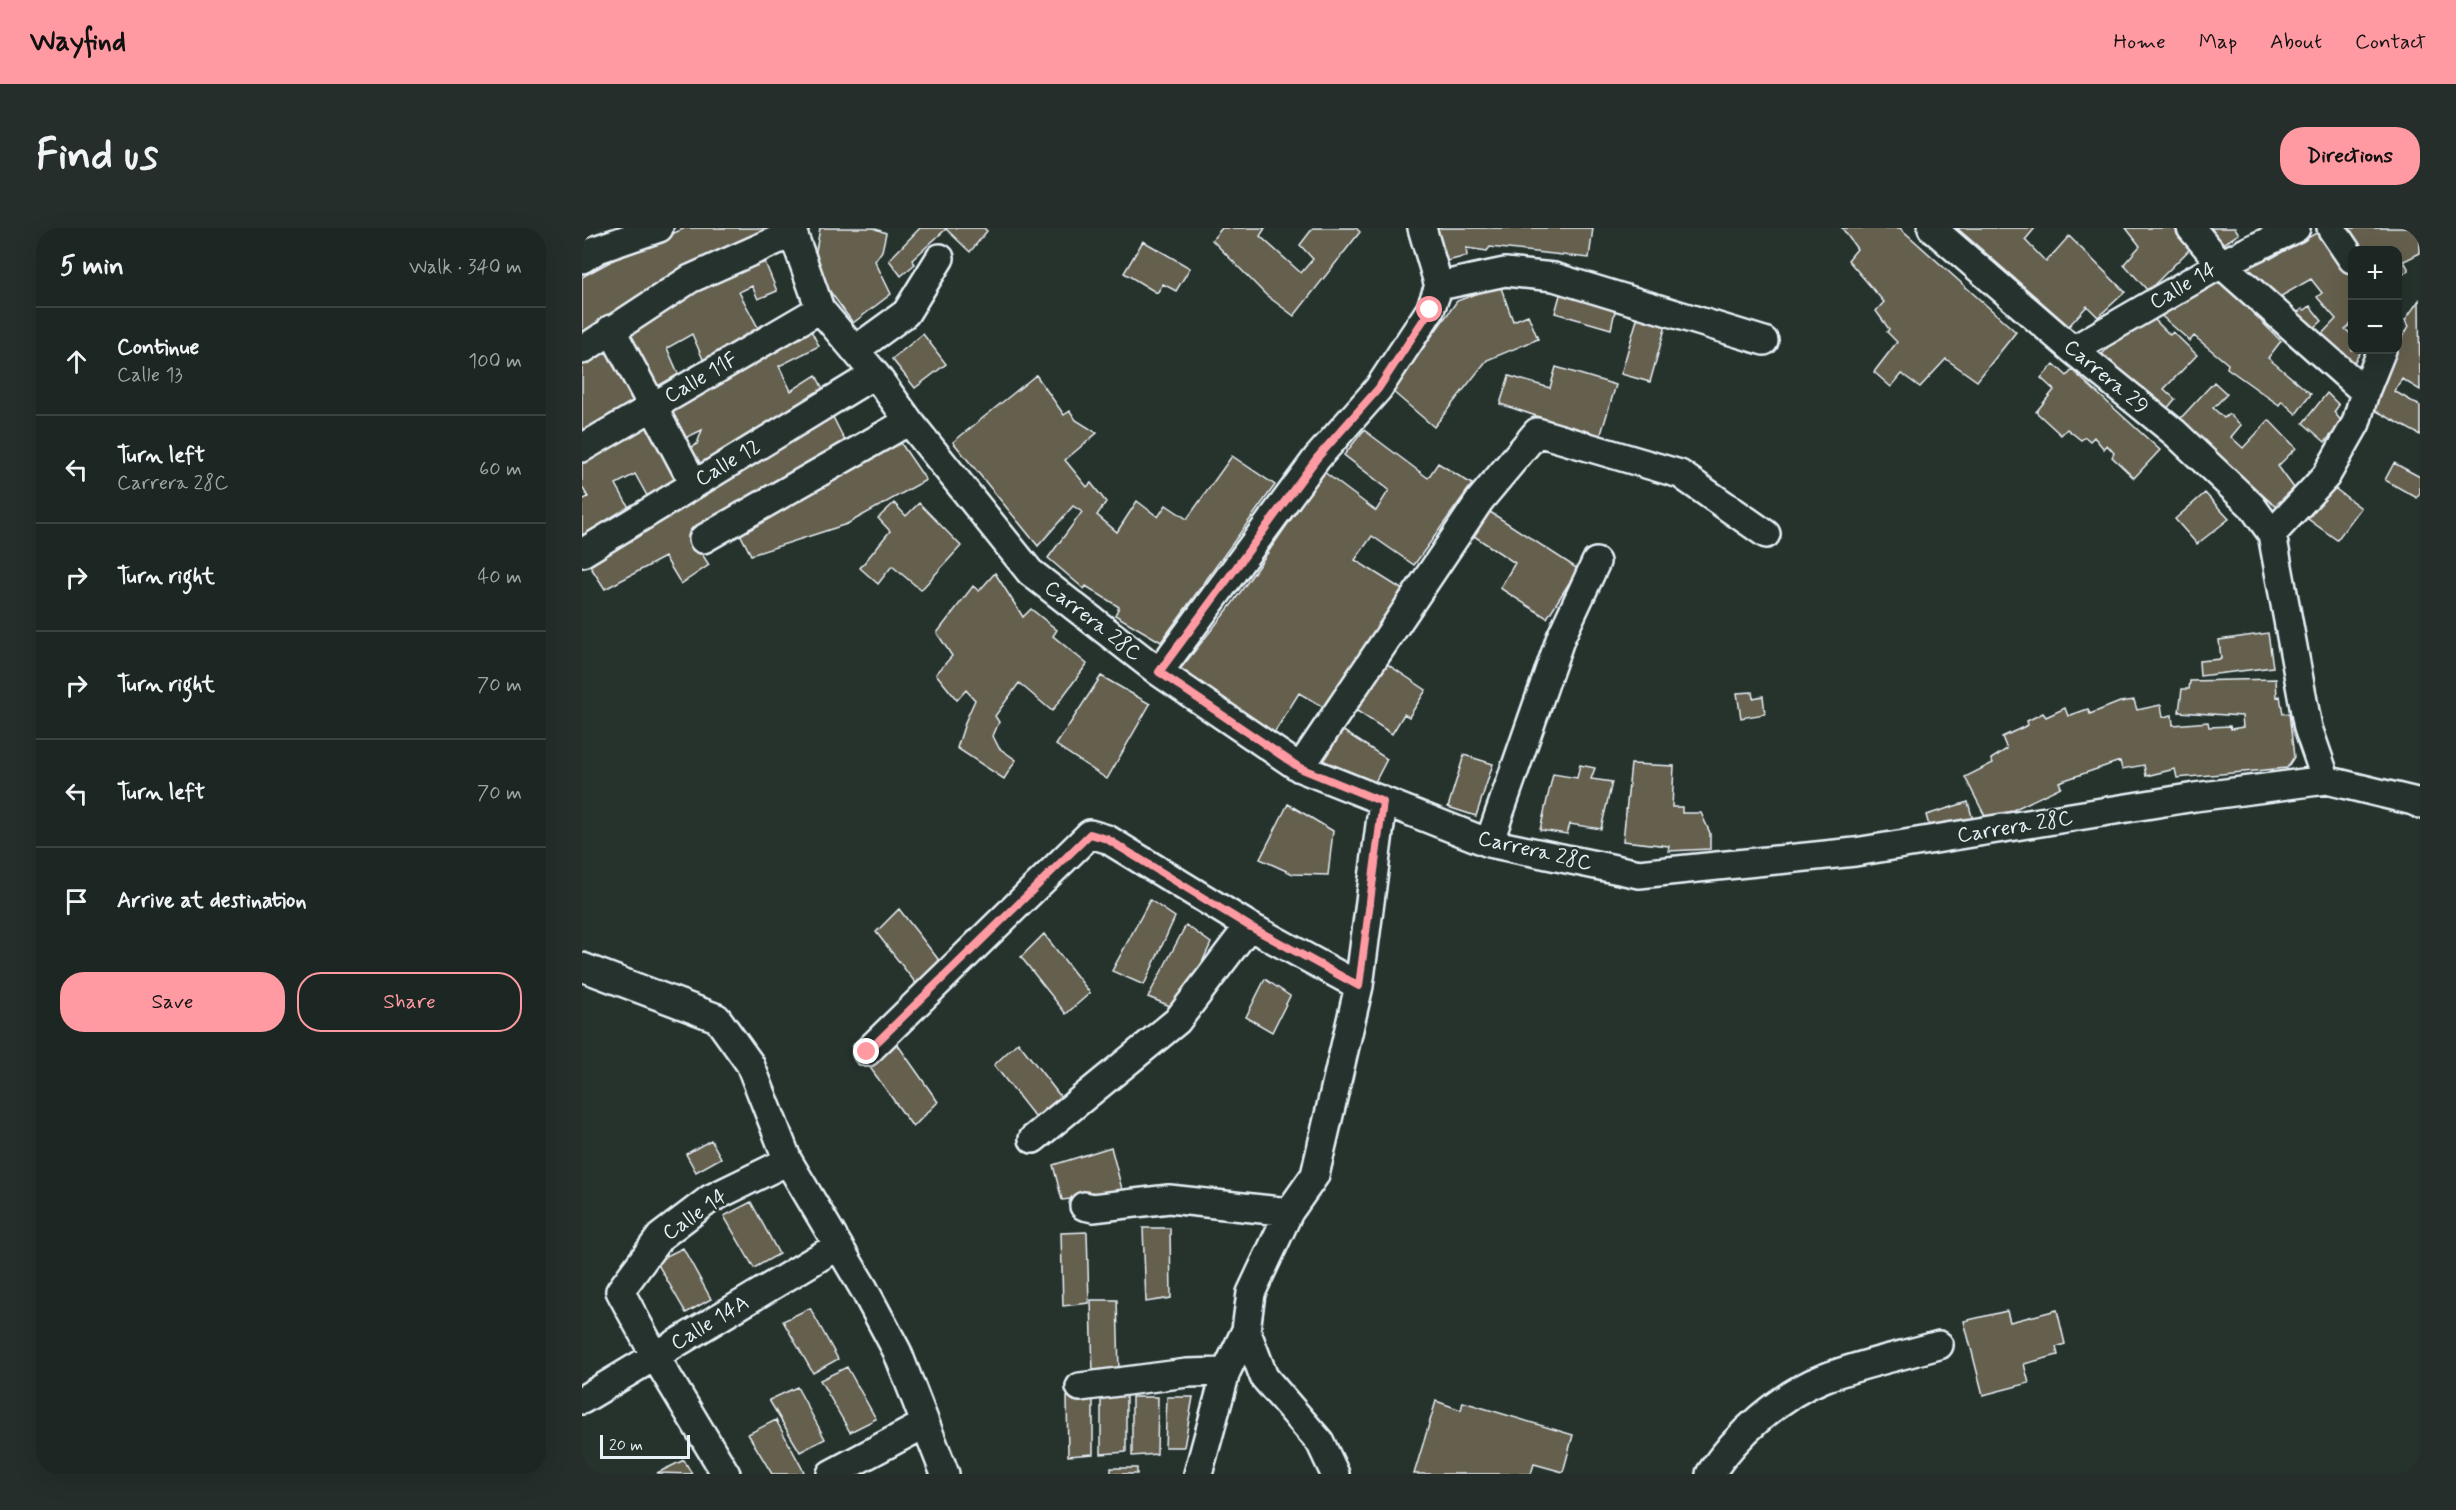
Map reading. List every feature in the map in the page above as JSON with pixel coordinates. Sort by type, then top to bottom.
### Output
[{"type":"street","points":[[596,245],[659,228]]},
{"type":"street","points":[[1159,672],[1317,458],[1378,389],[1430,310],[1439,286],[1422,228]]},
{"type":"street","name":"Carrera 29","points":[[1932,228],[2073,350],[2175,433],[2252,506],[2272,534]]},
{"type":"street","points":[[2191,228],[2221,264],[2365,392]]},
{"type":"street","name":"Calle 14","points":[[2073,350],[2221,264],[2296,228]]},
{"type":"street","points":[[2331,228],[2348,253]]},
{"type":"street","points":[[582,350],[690,279],[793,231]]},
{"type":"street","name":"Carrera 28C","points":[[793,231],[820,309],[875,374],[909,421],[1030,572],[1159,672],[1300,768],[1489,843],[1639,874],[1855,852],[2195,797],[2326,780],[2420,804]]},
{"type":"street","points":[[855,350],[906,313],[940,258]]},
{"type":"street","points":[[1439,286],[1505,273],[1554,277],[1764,341]]},
{"type":"street","name":"Calle 11F","points":[[582,448],[820,309]]},
{"type":"street","points":[[611,329],[694,484]]},
{"type":"street","points":[[2326,780],[2308,728],[2272,534],[2326,476],[2356,423],[2365,392],[2380,354]]},
{"type":"street","name":"Calle 12","points":[[582,553],[875,374]]},
{"type":"street","points":[[704,539],[909,421]]},
{"type":"street","points":[[1300,768],[1480,500],[1538,432],[1680,474],[1766,534]]},
{"type":"street","points":[[1489,843],[1562,637],[1596,561]]},
{"type":"street","points":[[1198,1474],[1226,1372],[1246,1330],[1251,1293],[1289,1212],[1315,1175],[1359,986],[1383,802]]},
{"type":"street","points":[[867,1052],[1090,834],[1107,839],[1249,926],[1359,986]]},
{"type":"street","points":[[1033,1139],[1177,1021],[1249,926]]},
{"type":"street","points":[[582,967],[717,1018],[750,1064],[788,1161],[864,1289],[897,1351],[945,1474]]},
{"type":"street","name":"Calle 14","points":[[655,1356],[620,1291],[660,1237],[710,1199],[788,1161]]},
{"type":"street","points":[[1084,1206],[1093,1208],[1169,1199],[1289,1212]]},
{"type":"street","name":"Calle 14A","points":[[582,1400],[838,1246]]},
{"type":"street","points":[[1246,1330],[1264,1377],[1320,1442],[1335,1474]]},
{"type":"street","points":[[1710,1474],[1724,1453],[1782,1399],[1824,1378],[1939,1345]]},
{"type":"street","points":[[655,1356],[726,1474]]},
{"type":"street","points":[[1080,1387],[1187,1373],[1226,1372]]},
{"type":"street","points":[[831,1474],[925,1424]]},
{"type":"building","points":[[685,228],[777,228],[607,315],[609,321],[582,337],[582,277],[643,244],[644,247]]},
{"type":"building","points":[[820,228],[873,228],[886,233],[882,251],[875,261],[891,294],[853,323],[813,268]]},
{"type":"building","points":[[920,228],[984,228],[987,231],[970,252],[946,229],[912,260],[915,264],[901,276],[889,260]]},
{"type":"building","points":[[1222,228],[1265,228],[1260,236],[1301,273],[1313,259],[1300,245],[1313,228],[1356,228],[1360,232],[1294,316],[1266,295],[1212,240]]},
{"type":"building","points":[[1437,228],[1593,228],[1589,258],[1490,247],[1487,251],[1466,248],[1467,256],[1447,261]]},
{"type":"building","points":[[1842,228],[1900,228],[2016,332],[1977,381],[1946,359],[1920,387],[1902,374],[1891,387],[1874,372],[1897,342],[1887,332],[1889,329],[1876,311],[1884,302],[1848,260],[1857,249]]},
{"type":"building","points":[[1957,228],[2035,228],[2025,240],[2046,262],[2069,236],[2125,292],[2098,317],[2087,306],[2069,326]]},
{"type":"building","points":[[2126,228],[2174,228],[2192,247],[2148,291],[2124,264],[2140,246]]},
{"type":"building","points":[[2211,228],[2235,228],[2239,234],[2222,245]]},
{"type":"building","points":[[2343,228],[2420,228],[2420,253],[2404,261],[2409,270],[2402,275],[2402,246],[2355,246]]},
{"type":"building","points":[[2320,231],[2348,271],[2348,326],[2345,329],[2348,332],[2348,354],[2359,354],[2349,370],[2316,340],[2336,319],[2317,297],[2322,293],[2311,279],[2271,302],[2242,269],[2266,255],[2270,259]]},
{"type":"building","points":[[1143,241],[1190,268],[1176,291],[1163,284],[1157,293],[1124,273]]},
{"type":"building","points":[[762,255],[777,291],[758,299],[752,286],[739,292],[762,335],[706,366],[692,334],[667,348],[681,380],[652,398],[622,329]]},
{"type":"building","points":[[2219,279],[2281,341],[2268,358],[2311,394],[2296,414],[2282,401],[2279,405],[2227,368],[2228,364],[2194,336],[2190,341],[2157,312],[2188,295],[2191,297],[2202,286],[2206,291]]},
{"type":"building","points":[[1500,285],[1513,321],[1528,315],[1538,339],[1487,360],[1434,427],[1392,391],[1457,301]]},
{"type":"building","points":[[1562,288],[1617,302],[1611,329],[1555,313]]},
{"type":"building","points":[[2419,300],[2420,390],[2402,379],[2394,391],[2420,406],[2420,435],[2369,407],[2393,354],[2402,354],[2402,338],[2409,326],[2405,320]]},
{"type":"building","points":[[2310,306],[2322,321],[2306,335],[2289,319]]},
{"type":"building","points":[[1640,309],[1668,318],[1650,382],[1621,374]]},
{"type":"building","points":[[2149,314],[2170,335],[2173,332],[2197,355],[2164,389],[2175,399],[2166,410],[2101,355],[2137,319]]},
{"type":"building","points":[[807,323],[819,346],[779,366],[791,391],[816,375],[827,397],[695,476],[682,452],[697,444],[702,430],[679,441],[661,407]]},
{"type":"building","points":[[923,334],[946,364],[915,388],[892,359]]},
{"type":"building","points":[[607,339],[642,407],[588,437],[582,427],[582,354]]},
{"type":"building","points":[[2054,364],[2067,376],[2072,370],[2160,450],[2134,478],[2112,457],[2114,453],[2107,445],[2104,449],[2094,437],[2090,441],[2085,437],[2081,440],[2067,429],[2061,435],[2036,412],[2054,390],[2041,378]]},
{"type":"building","points":[[1556,367],[1616,385],[1600,437],[1500,404],[1509,376],[1550,388]]},
{"type":"building","points":[[1036,375],[1064,415],[1070,411],[1076,420],[1097,433],[1065,460],[1087,487],[1091,483],[1106,502],[1097,515],[1117,532],[1137,501],[1158,517],[1166,505],[1187,519],[1232,456],[1275,485],[1161,642],[1115,615],[1119,607],[1086,586],[1084,589],[1048,558],[1082,512],[1073,506],[1038,546],[953,442]]},
{"type":"building","points":[[2214,382],[2227,394],[2213,408],[2224,418],[2229,414],[2241,425],[2231,437],[2243,448],[2269,420],[2296,448],[2278,466],[2294,488],[2275,506],[2179,420]]},
{"type":"building","points":[[2327,393],[2339,405],[2334,412],[2342,422],[2325,442],[2303,423]]},
{"type":"building","points":[[828,407],[848,447],[692,538],[709,565],[681,584],[665,557],[605,589],[586,560]]},
{"type":"building","points":[[649,417],[684,482],[650,501],[635,474],[616,484],[633,515],[582,545],[582,500],[588,497],[582,487],[582,458]]},
{"type":"building","points":[[1364,430],[1428,478],[1438,463],[1472,484],[1414,565],[1372,536],[1355,560],[1403,590],[1323,707],[1299,693],[1271,738],[1178,672],[1232,604],[1324,472],[1376,511],[1389,490],[1344,455]]},
{"type":"building","points":[[896,436],[926,480],[847,524],[751,555],[735,524]]},
{"type":"building","points":[[2394,463],[2420,477],[2420,493],[2417,498],[2385,480]]},
{"type":"building","points":[[2333,487],[2361,508],[2337,540],[2308,519]]},
{"type":"building","points":[[2205,493],[2229,519],[2197,544],[2175,519]]},
{"type":"building","points":[[894,503],[906,516],[919,503],[961,546],[921,590],[892,566],[878,584],[860,568],[890,531],[878,518]]},
{"type":"building","points":[[1487,510],[1578,569],[1547,618],[1500,588],[1515,563],[1471,534]]},
{"type":"building","points":[[995,573],[1023,617],[1031,609],[1057,630],[1053,636],[1087,664],[1052,711],[1019,683],[995,716],[999,722],[993,736],[999,748],[1016,760],[1004,779],[957,748],[975,700],[966,690],[957,700],[936,674],[952,656],[937,633],[973,586],[979,591]]},
{"type":"building","points":[[2268,633],[2273,667],[2200,676],[2199,661],[2221,659],[2219,640]]},
{"type":"building","points":[[1384,662],[1426,690],[1409,717],[1404,714],[1392,734],[1354,709]]},
{"type":"building","points":[[1101,676],[1150,704],[1107,779],[1056,745]]},
{"type":"building","points":[[2276,679],[2277,697],[2280,696],[2283,714],[2289,713],[2294,757],[2287,768],[2177,778],[2175,769],[2146,776],[2144,765],[2122,769],[2120,761],[2059,782],[2061,787],[1988,822],[1965,777],[1993,763],[1991,759],[2007,749],[2002,737],[2028,725],[2027,721],[2043,713],[2046,717],[2065,708],[2068,716],[2088,709],[2090,714],[2120,702],[2134,700],[2137,710],[2161,705],[2163,717],[2172,715],[2173,725],[2208,722],[2209,727],[2230,726],[2231,729],[2243,727],[2242,716],[2179,712],[2182,689],[2189,689],[2190,681]]},
{"type":"building","points":[[1752,692],[1753,698],[1763,696],[1765,714],[1741,718],[1737,693]]},
{"type":"building","points":[[1342,730],[1387,759],[1375,782],[1322,760]]},
{"type":"building","points":[[1464,755],[1493,764],[1476,816],[1448,807]]},
{"type":"building","points":[[1631,764],[1674,766],[1672,807],[1682,807],[1682,813],[1701,813],[1710,833],[1710,849],[1668,851],[1669,846],[1623,841]]},
{"type":"building","points":[[1580,765],[1595,768],[1591,779],[1612,782],[1601,829],[1570,824],[1567,834],[1540,830],[1553,774],[1577,778]]},
{"type":"building","points":[[1968,802],[1973,820],[1931,833],[1926,815]]},
{"type":"building","points":[[1288,804],[1333,831],[1328,875],[1293,874],[1260,859]]},
{"type":"building","points":[[1150,900],[1175,917],[1144,985],[1112,971]]},
{"type":"building","points":[[899,909],[945,968],[921,990],[876,932]]},
{"type":"building","points":[[1186,925],[1211,943],[1180,1010],[1148,997]]},
{"type":"building","points":[[1044,934],[1090,993],[1066,1014],[1021,957]]},
{"type":"building","points":[[1265,979],[1290,996],[1272,1032],[1246,1017]]},
{"type":"building","points":[[895,1041],[938,1102],[913,1127],[869,1066]]},
{"type":"building","points":[[1018,1042],[1064,1101],[1039,1122],[994,1065]]},
{"type":"building","points":[[711,1140],[721,1158],[696,1172],[686,1154]]},
{"type":"building","points":[[1111,1147],[1123,1193],[1062,1200],[1053,1165]]},
{"type":"building","points":[[751,1202],[779,1254],[754,1268],[724,1216]]},
{"type":"building","points":[[1143,1228],[1170,1228],[1171,1298],[1146,1302]]},
{"type":"building","points":[[1087,1232],[1089,1303],[1063,1306],[1061,1233]]},
{"type":"building","points":[[683,1248],[711,1299],[686,1313],[656,1261]]},
{"type":"building","points":[[1091,1300],[1117,1300],[1119,1370],[1093,1374]]},
{"type":"building","points":[[810,1308],[838,1359],[813,1373],[783,1321]]},
{"type":"building","points":[[2057,1310],[2065,1344],[2056,1347],[2058,1355],[2024,1364],[2029,1383],[1983,1395],[1964,1321],[2007,1311],[2010,1322]]},
{"type":"building","points":[[847,1367],[876,1419],[850,1432],[820,1380]]},
{"type":"building","points":[[797,1387],[825,1439],[800,1452],[769,1400]]},
{"type":"building","points":[[1126,1394],[1126,1452],[1101,1454],[1101,1395]]},
{"type":"building","points":[[1067,1397],[1093,1397],[1093,1454],[1068,1456]]},
{"type":"building","points":[[1132,1397],[1158,1397],[1157,1454],[1132,1456]]},
{"type":"building","points":[[1167,1397],[1193,1397],[1184,1447],[1165,1447]]},
{"type":"building","points":[[1436,1401],[1461,1410],[1463,1402],[1573,1435],[1563,1472],[1534,1464],[1531,1474],[1414,1474]]},
{"type":"building","points":[[776,1420],[804,1472],[800,1474],[772,1474],[748,1434]]},
{"type":"building","points":[[684,1460],[692,1474],[657,1473]]},
{"type":"building","points":[[1111,1468],[1137,1468],[1137,1474],[1111,1474]]},
{"type":"route","points":[[867,1052],[1090,834],[1107,839],[1249,926],[1359,986],[1383,802],[1300,768],[1159,672],[1317,458],[1378,389],[1430,310]]}]
